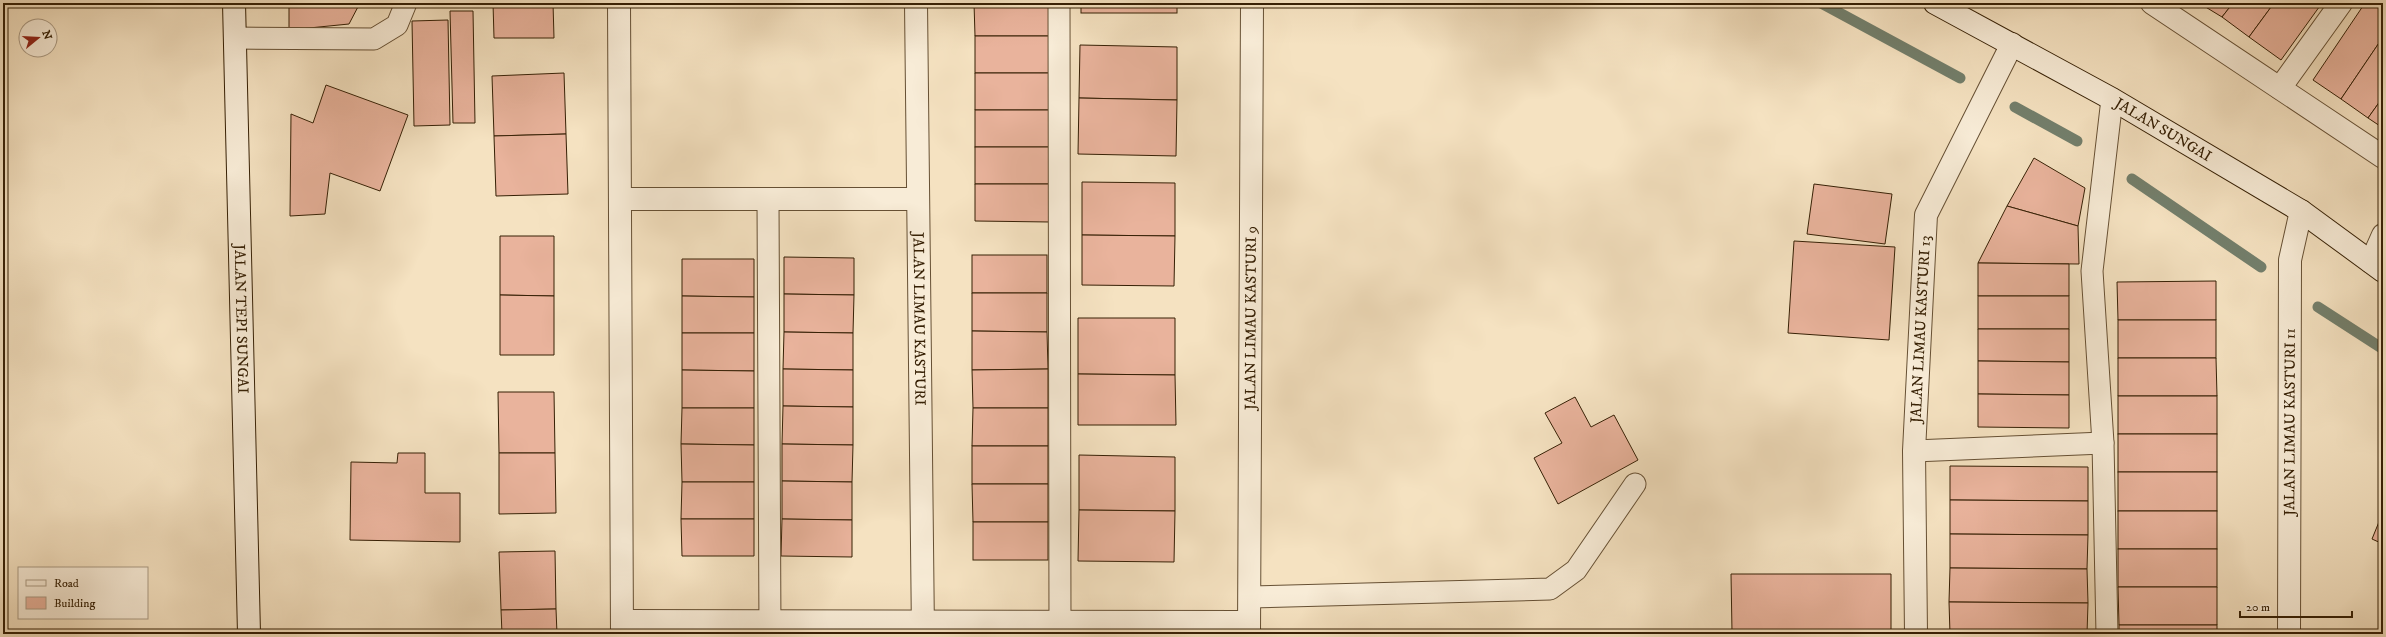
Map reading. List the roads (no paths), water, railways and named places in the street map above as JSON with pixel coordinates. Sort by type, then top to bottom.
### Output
[{"type":"street","name":"JALAN TEPI SUNGAI","points":[[234,3],[249,634]]},
{"type":"street","points":[[618,3],[622,627],[1249,628]]},
{"type":"street","name":"JALAN LIMAU KASTURI","points":[[916,3],[923,628]]},
{"type":"street","name":"JALAN LIMAU KASTURI 9","points":[[1249,628],[1252,3]]},
{"type":"street","name":"JALAN SUNGAI","points":[[1935,3],[2112,99],[2301,211],[2377,267]]},
{"type":"street","points":[[2152,3],[2383,157]]},
{"type":"street","points":[[2280,88],[2341,3]]},
{"type":"street","name":"JALAN LIMAU KASTURI 13","points":[[1916,634],[1914,451],[1926,215],[2012,44]]},
{"type":"street","points":[[620,199],[918,199]]},
{"type":"street","name":"JALAN LIMAU KASTURI 11","points":[[2289,634],[2290,260],[2301,211]]},
{"type":"street","points":[[2377,267],[2383,235]]},
{"type":"lane","points":[[235,38],[374,39],[396,25],[406,3]]},
{"type":"lane","points":[[1060,3],[1060,628]]},
{"type":"lane","points":[[2107,634],[2103,443],[2092,271],[2112,99]]},
{"type":"lane","points":[[768,200],[770,628]]},
{"type":"lane","points":[[1914,451],[2103,443]]},
{"type":"lane","points":[[1250,597],[1550,589],[1576,570],[1635,484]]},
{"type":"waterway","points":[[1821,3],[1960,78]]},
{"type":"waterway","points":[[2015,107],[2077,141]]},
{"type":"waterway","points":[[2132,179],[2261,267]]},
{"type":"waterway","points":[[2318,307],[2383,349]]}]
